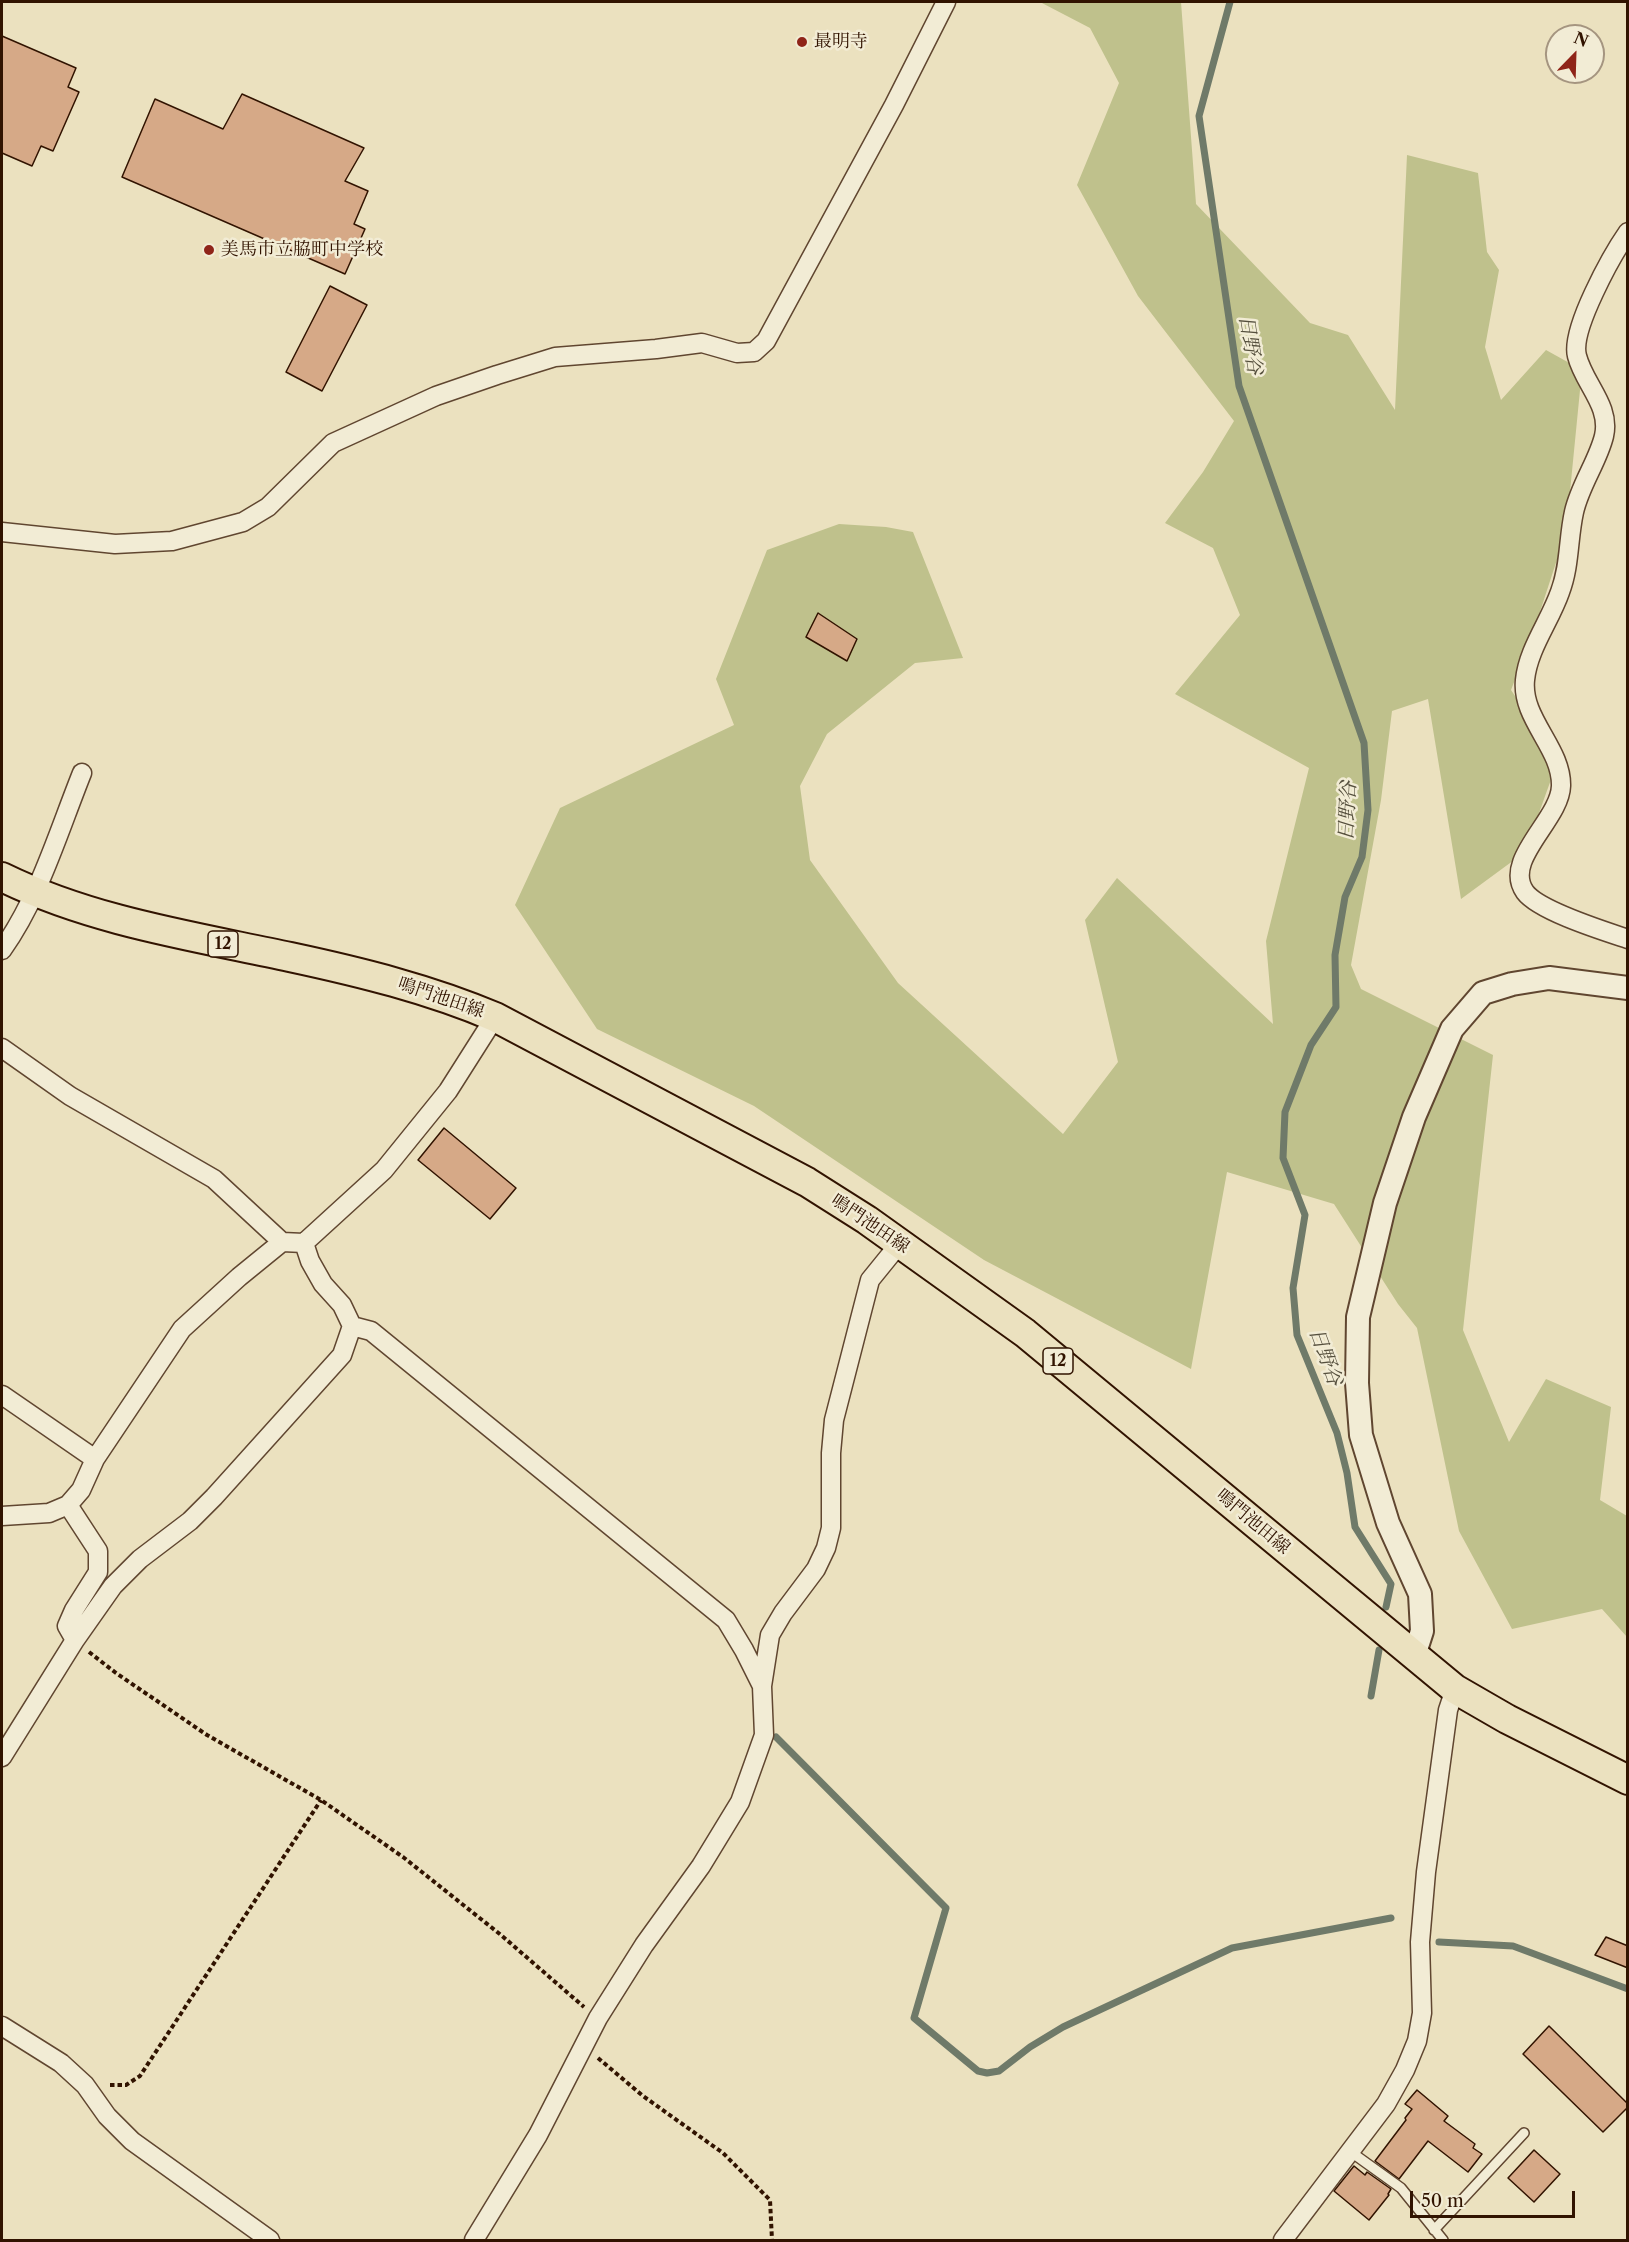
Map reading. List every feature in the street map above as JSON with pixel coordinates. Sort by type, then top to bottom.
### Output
[{"type":"main road","name":"鳴門池田線","points":[[2,877],[34,893],[108,917],[386,980],[450,998],[495,1017],[807,1182],[900,1243],[1025,1334],[1455,1689],[1508,1719],[1628,1780]]},
{"type":"street","points":[[2,532],[115,544],[172,542],[243,522],[268,507],[333,443],[436,396],[497,375],[555,357],[702,343],[738,353],[754,351],[766,341],[894,105],[945,2]]},
{"type":"street","points":[[1628,232],[1611,257],[1596,288],[1576,342],[1577,356],[1600,404],[1605,422],[1604,438],[1580,491],[1573,514],[1567,570],[1560,592],[1526,673],[1525,686],[1530,708],[1557,763],[1561,786],[1555,811],[1525,853],[1520,875],[1525,892],[1550,911],[1628,939]]},
{"type":"street","points":[[2,950],[18,927],[34,893],[82,773]]},
{"type":"street","points":[[1414,1656],[1422,1631],[1420,1594],[1401,1556],[1361,1435],[1357,1383],[1358,1317],[1385,1203],[1414,1117],[1452,1029],[1483,993],[1512,984],[1549,978],[1628,987]]},
{"type":"street","points":[[2,1048],[70,1096],[214,1179],[282,1242],[303,1243],[384,1170],[448,1091],[495,1017]]},
{"type":"street","points":[[2,1516],[50,1513],[68,1505],[81,1490],[94,1459],[182,1329],[239,1277],[282,1242]]},
{"type":"street","points":[[2,1757],[75,1640],[113,1586],[140,1559],[190,1521],[214,1497],[342,1355],[352,1326],[342,1305],[323,1284],[303,1243]]},
{"type":"street","points":[[474,2241],[538,2134],[598,2018],[740,1802],[764,1735],[762,1686],[770,1635],[783,1613],[816,1569],[826,1548],[831,1528],[831,1453],[834,1420],[870,1280],[900,1243]]},
{"type":"street","points":[[352,1326],[371,1331],[726,1620],[762,1686]]},
{"type":"street","points":[[2,1395],[94,1459]]},
{"type":"street","points":[[68,1505],[98,1551],[98,1572],[74,1610],[67,1626],[75,1640]]},
{"type":"street","points":[[1283,2241],[1386,2104],[1405,2070],[1417,2041],[1422,2013],[1420,1942],[1426,1872],[1448,1710],[1455,1689]]},
{"type":"street","points":[[2,2026],[61,2063],[85,2085],[107,2116],[132,2141],[270,2241]]},
{"type":"lane","points":[[1434,2230],[1524,2133]]},
{"type":"lane","points":[[1351,2152],[1401,2188],[1443,2241]]},
{"type":"path","points":[[75,1640],[116,1673],[207,1735],[321,1800],[412,1864],[501,1935],[598,2018]]},
{"type":"path","points":[[85,2085],[126,2085],[140,2076],[321,1800]]},
{"type":"path","points":[[584,2045],[643,2096],[723,2153],[770,2200],[772,2241]]},
{"type":"green space","points":[[1040,2],[1181,2],[1196,204],[1310,323],[1348,335],[1395,410],[1407,155],[1478,173],[1487,252],[1499,270],[1485,347],[1501,400],[1546,350],[1582,370],[1566,532],[1535,627],[1511,690],[1558,760],[1525,852],[1461,899],[1428,699],[1392,711],[1381,800],[1351,965],[1361,989],[1493,1055],[1463,1330],[1509,1442],[1546,1379],[1611,1407],[1600,1500],[1627,1516],[1627,1637],[1602,1609],[1512,1629],[1459,1531],[1417,1328],[1398,1304],[1334,1204],[1227,1172],[1191,1369],[984,1260],[754,1106],[597,1029],[515,905],[560,808],[734,725],[716,679],[767,550],[839,524],[886,527],[913,532],[963,658],[915,663],[827,734],[800,786],[810,860],[898,983],[1063,1134],[1118,1062],[1085,920],[1117,878],[1273,1024],[1266,941],[1309,768],[1175,694],[1240,615],[1213,548],[1165,523],[1203,472],[1234,421],[1138,296],[1077,185],[1119,83],[1090,28]]},
{"type":"building","points":[[2,36],[76,68],[68,87],[79,92],[53,151],[41,146],[32,166],[2,153]]},
{"type":"building","points":[[242,94],[364,148],[345,181],[368,191],[354,224],[365,229],[345,274],[122,177],[155,99],[223,129]]},
{"type":"building","points":[[330,286],[367,305],[322,391],[286,372]]},
{"type":"building","points":[[818,613],[857,639],[847,661],[806,637]]},
{"type":"building","points":[[444,1128],[516,1188],[490,1219],[418,1160]]},
{"type":"building","points":[[1606,1937],[1628,1946],[1628,1968],[1595,1955]]},
{"type":"building","points":[[1549,2026],[1628,2104],[1628,2107],[1603,2132],[1523,2054]]},
{"type":"building","points":[[1417,2090],[1448,2116],[1444,2121],[1475,2144],[1473,2148],[1482,2154],[1468,2172],[1428,2141],[1399,2179],[1375,2161],[1406,2120],[1405,2118],[1412,2109],[1405,2104]]},
{"type":"building","points":[[1534,2150],[1560,2174],[1534,2202],[1508,2178]]},
{"type":"building","points":[[1354,2166],[1365,2175],[1367,2172],[1391,2189],[1389,2195],[1369,2220],[1334,2191]]},
{"type":"waterway","name":"日野谷","points":[[1230,2],[1199,116],[1239,386],[1364,743],[1368,810],[1362,857],[1345,897],[1335,955],[1336,1007],[1311,1045],[1285,1112],[1283,1158],[1305,1215],[1293,1288],[1297,1335],[1337,1433],[1347,1473],[1355,1527],[1391,1584],[1386,1607]]},
{"type":"waterway","name":"日野谷","points":[[1371,1696],[1379,1650]]},
{"type":"waterway","points":[[776,1737],[946,1908],[914,2018],[978,2071],[987,2073],[999,2071],[1030,2047],[1063,2027],[1232,1948],[1391,1918]]},
{"type":"waterway","points":[[1439,1942],[1513,1946],[1628,1989]]},
{"type":"place","name":"最明寺","points":[[802,42]]},
{"type":"place","name":"美馬市立脇町中学校","points":[[209,250]]}]
